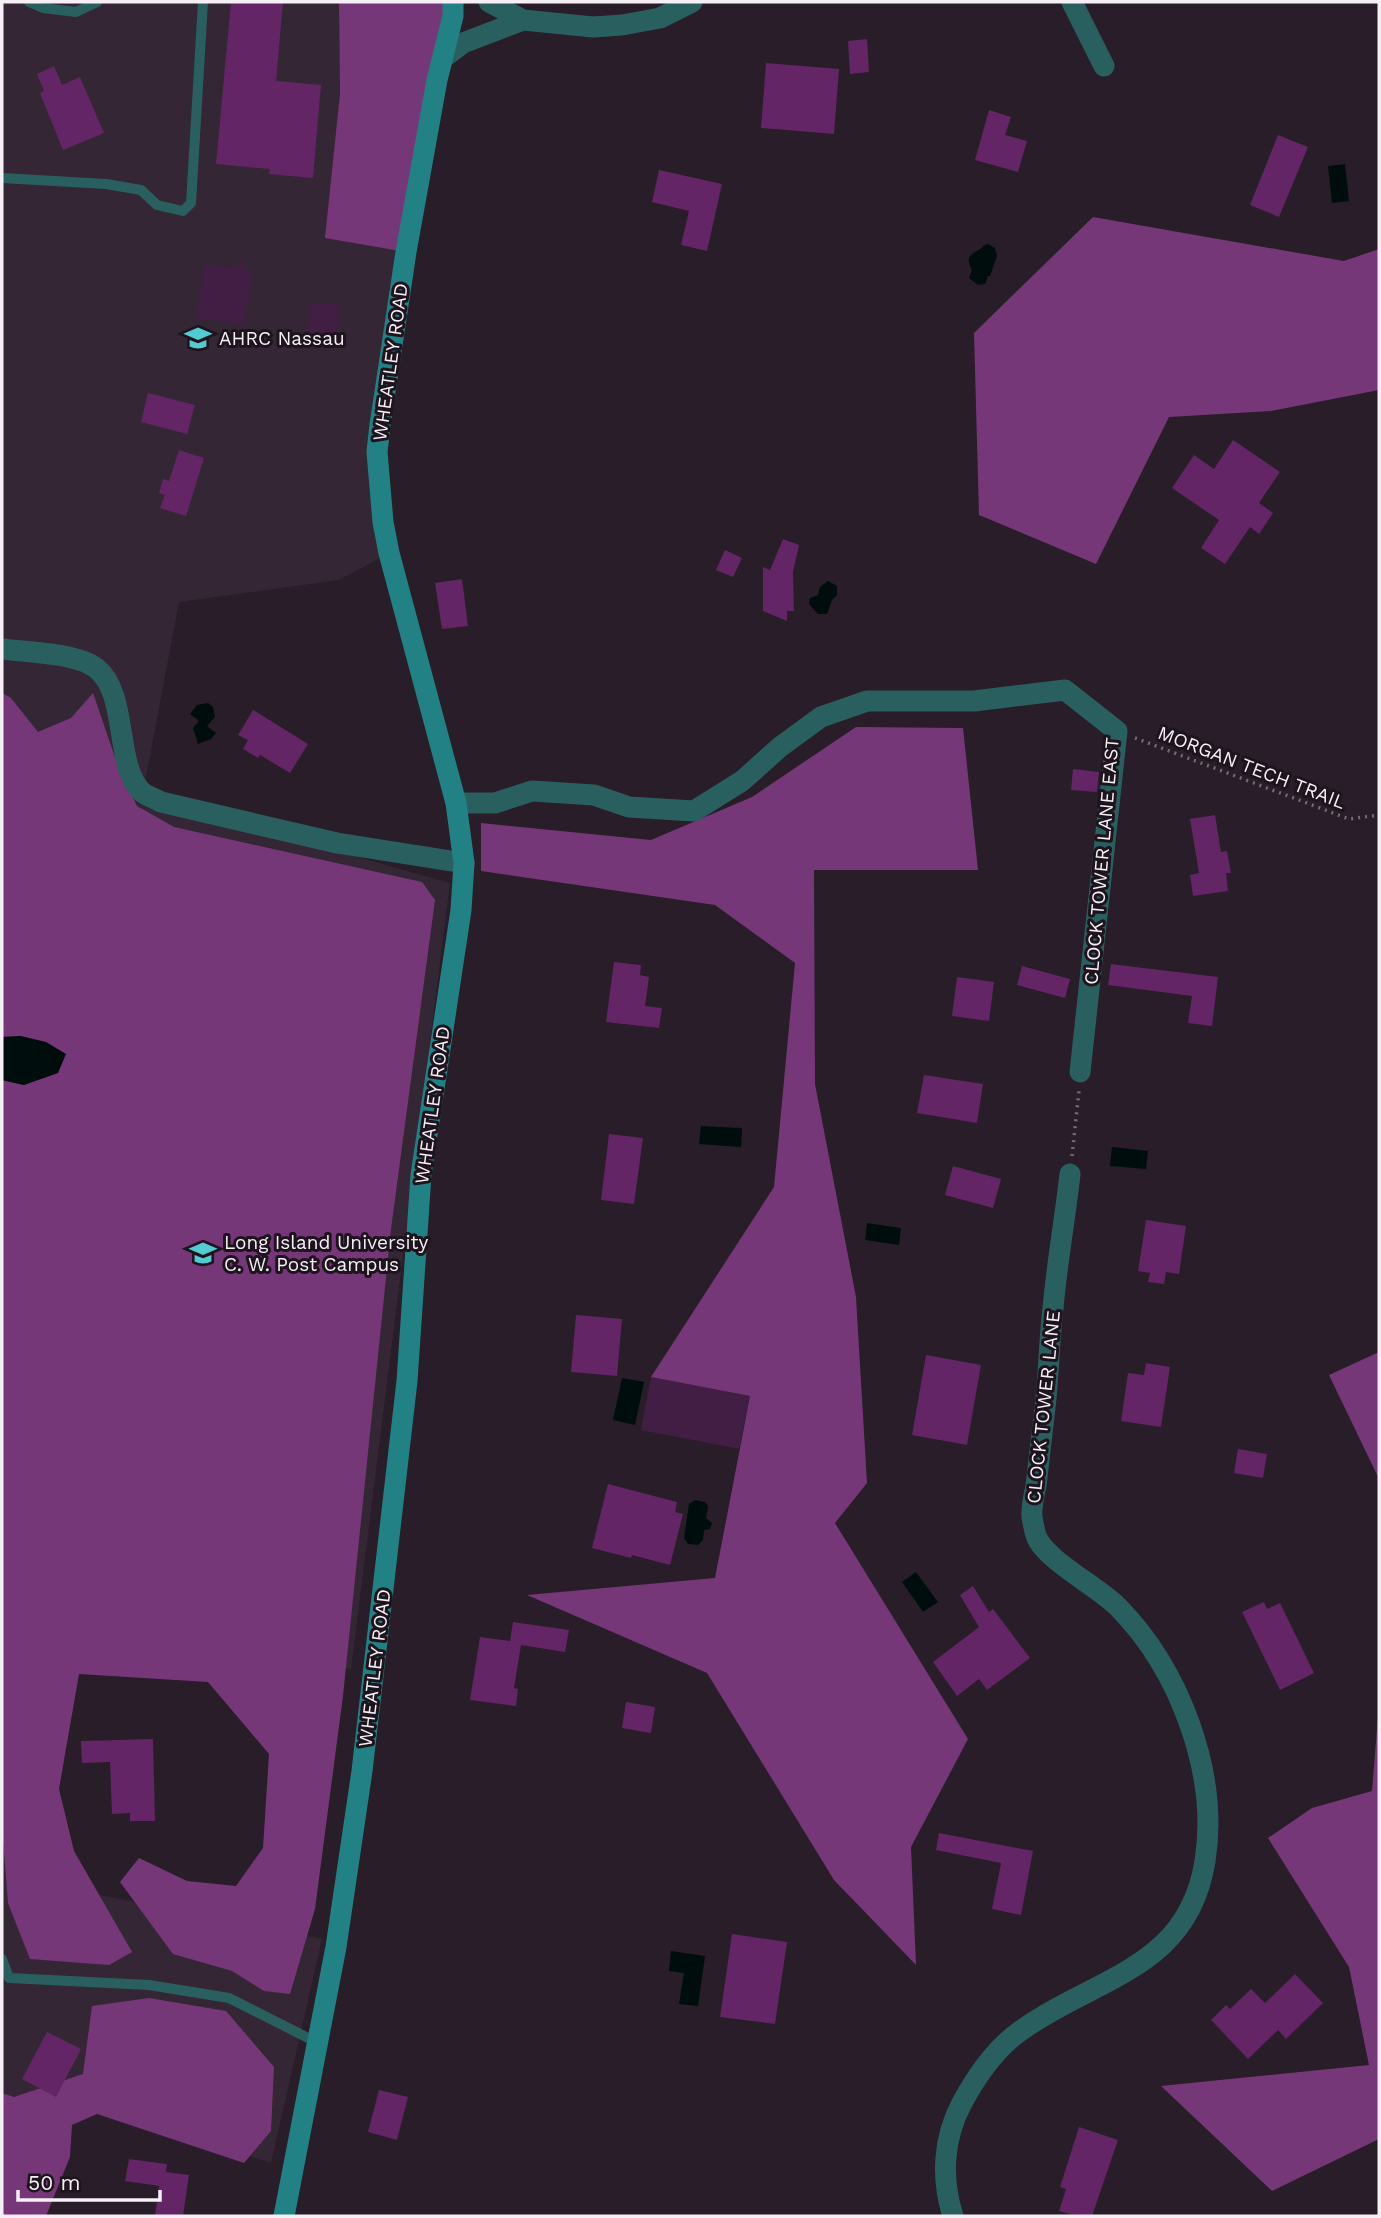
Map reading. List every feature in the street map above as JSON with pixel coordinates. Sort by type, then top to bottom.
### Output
[{"type":"main road","name":"WHEATLEY ROAD","points":[[284,2216],[336,1947],[362,1771],[407,1381],[421,1175],[461,910],[464,863],[456,803],[389,553],[383,522],[377,452],[406,252],[437,80],[453,16],[453,2]]},
{"type":"street","points":[[489,2],[523,20],[593,27],[660,18],[692,2]]},
{"type":"street","points":[[1072,2],[1104,66]]},
{"type":"street","points":[[443,58],[463,43],[523,20]]},
{"type":"street","points":[[2,649],[79,659],[97,668],[110,686],[132,778],[143,793],[161,802],[337,843],[464,863]]},
{"type":"street","name":"CLOCK TOWER LANE EAST","points":[[456,803],[495,803],[532,792],[594,795],[629,807],[694,811],[742,781],[780,747],[821,717],[867,701],[974,701],[1065,690],[1117,731],[1080,1072]]},
{"type":"street","name":"CLOCK TOWER LANE","points":[[953,2216],[947,2198],[945,2155],[953,2120],[973,2083],[986,2065],[1016,2034],[1049,2013],[1135,1968],[1164,1945],[1188,1915],[1196,1896],[1209,1839],[1203,1765],[1179,1695],[1149,1643],[1119,1608],[1093,1585],[1060,1562],[1038,1540],[1032,1516],[1070,1174]]},
{"type":"lane","points":[[29,2],[43,8],[76,12],[97,2]]},
{"type":"lane","points":[[2,178],[106,184],[141,190],[157,205],[183,211],[191,203],[203,2]]},
{"type":"lane","points":[[2,1959],[9,1978],[149,1985],[229,1998],[318,2043]]},
{"type":"path","name":"MORGAN TECH TRAIL","points":[[1117,731],[1349,819],[1379,815]]},
{"type":"path","points":[[1070,1174],[1080,1072]]},
{"type":"shaded area","name":"Long Island University C. W. Post Campus","points":[[2,2],[339,2],[340,94],[406,252],[380,425],[389,553],[339,580],[179,602],[143,793],[161,802],[450,883],[351,1669],[41,1623],[45,1884],[322,1939],[271,2163],[61,2094],[2,2216]]},
{"type":"shaded area","points":[[339,2],[453,2],[406,252],[325,238],[340,94]]},
{"type":"shaded area","points":[[1345,164],[1349,201],[1332,203],[1328,166]]},
{"type":"shaded area","points":[[1093,217],[1344,261],[1379,249],[1379,390],[1271,411],[1169,417],[1096,564],[979,515],[974,333]]},
{"type":"shaded area","points":[[988,244],[995,248],[997,256],[985,284],[978,285],[969,278],[972,270],[969,259]]},
{"type":"shaded area","points":[[241,262],[252,276],[244,325],[196,317],[205,264],[233,268]]},
{"type":"shaded area","points":[[311,302],[339,305],[336,344],[307,342]]},
{"type":"shaded area","points":[[828,581],[837,586],[837,595],[827,614],[818,614],[809,604],[810,598],[818,595],[820,587]]},
{"type":"shaded area","name":"Long Island University C. W. Post Campus","points":[[2,693],[11,698],[38,732],[71,718],[93,693],[118,766],[137,806],[174,827],[422,882],[435,900],[391,1229],[343,1696],[315,1909],[290,1994],[264,1991],[232,1971],[173,1954],[120,1882],[139,1858],[187,1881],[236,1886],[263,1848],[269,1754],[208,1682],[79,1674],[59,1789],[74,1851],[132,1952],[109,1965],[30,1959],[8,1903],[2,1826],[2,1080],[24,1085],[21,1036],[2,1037]]},
{"type":"shaded area","points":[[208,703],[213,707],[215,717],[207,726],[216,733],[211,739],[198,744],[193,728],[199,721],[190,714],[197,705]]},
{"type":"shaded area","points":[[856,727],[963,728],[978,870],[814,870],[815,1084],[856,1297],[867,1483],[835,1523],[968,1739],[911,1847],[916,1965],[834,1880],[707,1673],[527,1595],[715,1578],[750,1396],[651,1377],[774,1187],[795,963],[715,905],[481,871],[481,823],[651,840],[752,797]]},
{"type":"shaded area","points":[[21,1036],[46,1042],[66,1054],[58,1073],[24,1085],[2,1080],[2,1037]]},
{"type":"shaded area","points":[[701,1126],[742,1128],[741,1147],[699,1144]]},
{"type":"shaded area","points":[[1112,1147],[1148,1151],[1146,1169],[1110,1166]]},
{"type":"shaded area","points":[[867,1223],[901,1228],[899,1245],[865,1240]]},
{"type":"shaded area","points":[[1379,1352],[1379,1479],[1329,1375]]},
{"type":"shaded area","points":[[651,1377],[750,1396],[739,1449],[641,1430]]},
{"type":"shaded area","points":[[622,1378],[644,1382],[635,1425],[613,1420]]},
{"type":"shaded area","points":[[695,1500],[705,1502],[708,1506],[706,1518],[712,1523],[710,1529],[704,1530],[703,1540],[698,1545],[688,1544],[684,1538],[689,1504]]},
{"type":"shaded area","points":[[916,1572],[938,1602],[923,1612],[902,1582]]},
{"type":"shaded area","points":[[1379,1704],[1379,2139],[1272,2191],[1161,2086],[1369,2065],[1349,1967],[1268,1838],[1312,1808],[1372,1791]]},
{"type":"shaded area","points":[[671,1951],[705,1956],[698,2006],[679,2004],[684,1973],[669,1971]]},
{"type":"shaded area","points":[[149,1998],[226,2011],[274,2067],[271,2131],[244,2163],[97,2114],[72,2125],[70,2157],[46,2216],[2,2216],[2,2093],[14,2097],[83,2074],[92,2006]]},
{"type":"building","points":[[231,2],[283,2],[276,81],[321,85],[313,178],[269,174],[270,169],[216,164]]},
{"type":"building","points":[[867,39],[869,72],[850,74],[848,41]]},
{"type":"building","points":[[766,63],[839,69],[834,134],[761,128]]},
{"type":"building","points":[[54,66],[62,85],[80,77],[104,133],[63,150],[40,93],[44,91],[37,74]]},
{"type":"building","points":[[989,110],[1011,117],[1005,135],[1027,141],[1018,172],[975,160]]},
{"type":"building","points":[[1278,135],[1308,147],[1279,217],[1250,205]]},
{"type":"building","points":[[659,170],[722,184],[707,251],[681,245],[689,211],[652,202]]},
{"type":"building","points":[[148,393],[195,405],[187,434],[141,422]]},
{"type":"building","points":[[1233,440],[1280,472],[1259,503],[1273,513],[1259,534],[1250,527],[1225,564],[1201,548],[1219,520],[1172,488],[1194,455],[1214,469]]},
{"type":"building","points":[[179,450],[204,458],[186,516],[160,508],[165,495],[159,493],[163,479],[169,481]]},
{"type":"building","points":[[783,539],[799,545],[793,572],[794,611],[787,611],[787,621],[763,611],[763,567],[770,570]]},
{"type":"building","points":[[725,550],[742,558],[733,577],[716,570]]},
{"type":"building","points":[[462,579],[468,626],[442,629],[435,583]]},
{"type":"building","points":[[253,710],[308,744],[290,773],[260,755],[258,758],[243,749],[248,740],[238,735]]},
{"type":"building","points":[[1073,769],[1099,772],[1097,792],[1071,790]]},
{"type":"building","points":[[1215,815],[1221,852],[1227,851],[1231,873],[1226,873],[1228,891],[1193,896],[1190,875],[1199,873],[1190,819]]},
{"type":"building","points":[[614,962],[641,965],[640,975],[649,977],[645,1006],[662,1008],[659,1028],[606,1022]]},
{"type":"building","points":[[1111,964],[1218,977],[1212,1026],[1188,1023],[1192,996],[1108,985]]},
{"type":"building","points":[[1022,966],[1070,979],[1065,998],[1017,985]]},
{"type":"building","points":[[957,977],[994,982],[989,1021],[952,1016]]},
{"type":"building","points":[[924,1075],[983,1084],[977,1123],[917,1113]]},
{"type":"building","points":[[609,1134],[643,1138],[634,1204],[601,1200]]},
{"type":"building","points":[[953,1166],[1001,1179],[993,1208],[945,1195]]},
{"type":"building","points":[[1146,1220],[1186,1226],[1179,1274],[1166,1272],[1164,1284],[1148,1282],[1150,1273],[1138,1271]]},
{"type":"building","points":[[576,1315],[622,1319],[617,1376],[571,1372]]},
{"type":"building","points":[[926,1355],[981,1365],[967,1445],[912,1435]]},
{"type":"building","points":[[1146,1363],[1170,1367],[1161,1427],[1121,1421],[1128,1373],[1144,1375]]},
{"type":"building","points":[[1238,1449],[1267,1454],[1263,1478],[1234,1473]]},
{"type":"building","points":[[608,1484],[677,1502],[675,1512],[683,1514],[670,1565],[592,1548]]},
{"type":"building","points":[[973,1586],[989,1612],[993,1609],[1030,1658],[987,1690],[979,1679],[957,1696],[933,1662],[979,1627],[960,1595]]},
{"type":"building","points":[[1264,1602],[1267,1609],[1280,1603],[1314,1673],[1280,1690],[1242,1612]]},
{"type":"building","points":[[513,1622],[569,1630],[565,1652],[521,1645],[514,1688],[518,1689],[516,1706],[470,1700],[480,1637],[510,1641]]},
{"type":"building","points":[[626,1702],[655,1707],[651,1733],[622,1728]]},
{"type":"building","points":[[153,1739],[155,1821],[130,1821],[130,1813],[112,1814],[110,1762],[82,1763],[81,1741]]},
{"type":"building","points":[[939,1833],[1033,1851],[1021,1915],[992,1909],[1001,1863],[936,1850]]},
{"type":"building","points":[[732,1934],[787,1942],[775,2024],[720,2017]]},
{"type":"building","points":[[1295,1974],[1323,2003],[1286,2039],[1278,2030],[1248,2059],[1211,2020],[1226,2005],[1230,2009],[1251,1989],[1265,2003]]},
{"type":"building","points":[[47,2032],[81,2049],[56,2097],[22,2079]]},
{"type":"building","points":[[379,2090],[408,2097],[397,2140],[368,2132]]},
{"type":"building","points":[[1079,2127],[1118,2140],[1092,2216],[1077,2216],[1059,2211],[1066,2189],[1060,2187]]},
{"type":"building","points":[[129,2159],[167,2164],[166,2172],[189,2175],[183,2216],[155,2216],[159,2186],[125,2181]]},
{"type":"place","name":"AHRC Nassau","points":[[198,338]]},
{"type":"place","name":"Long Island University C. W. Post Campus","points":[[203,1253]]}]
